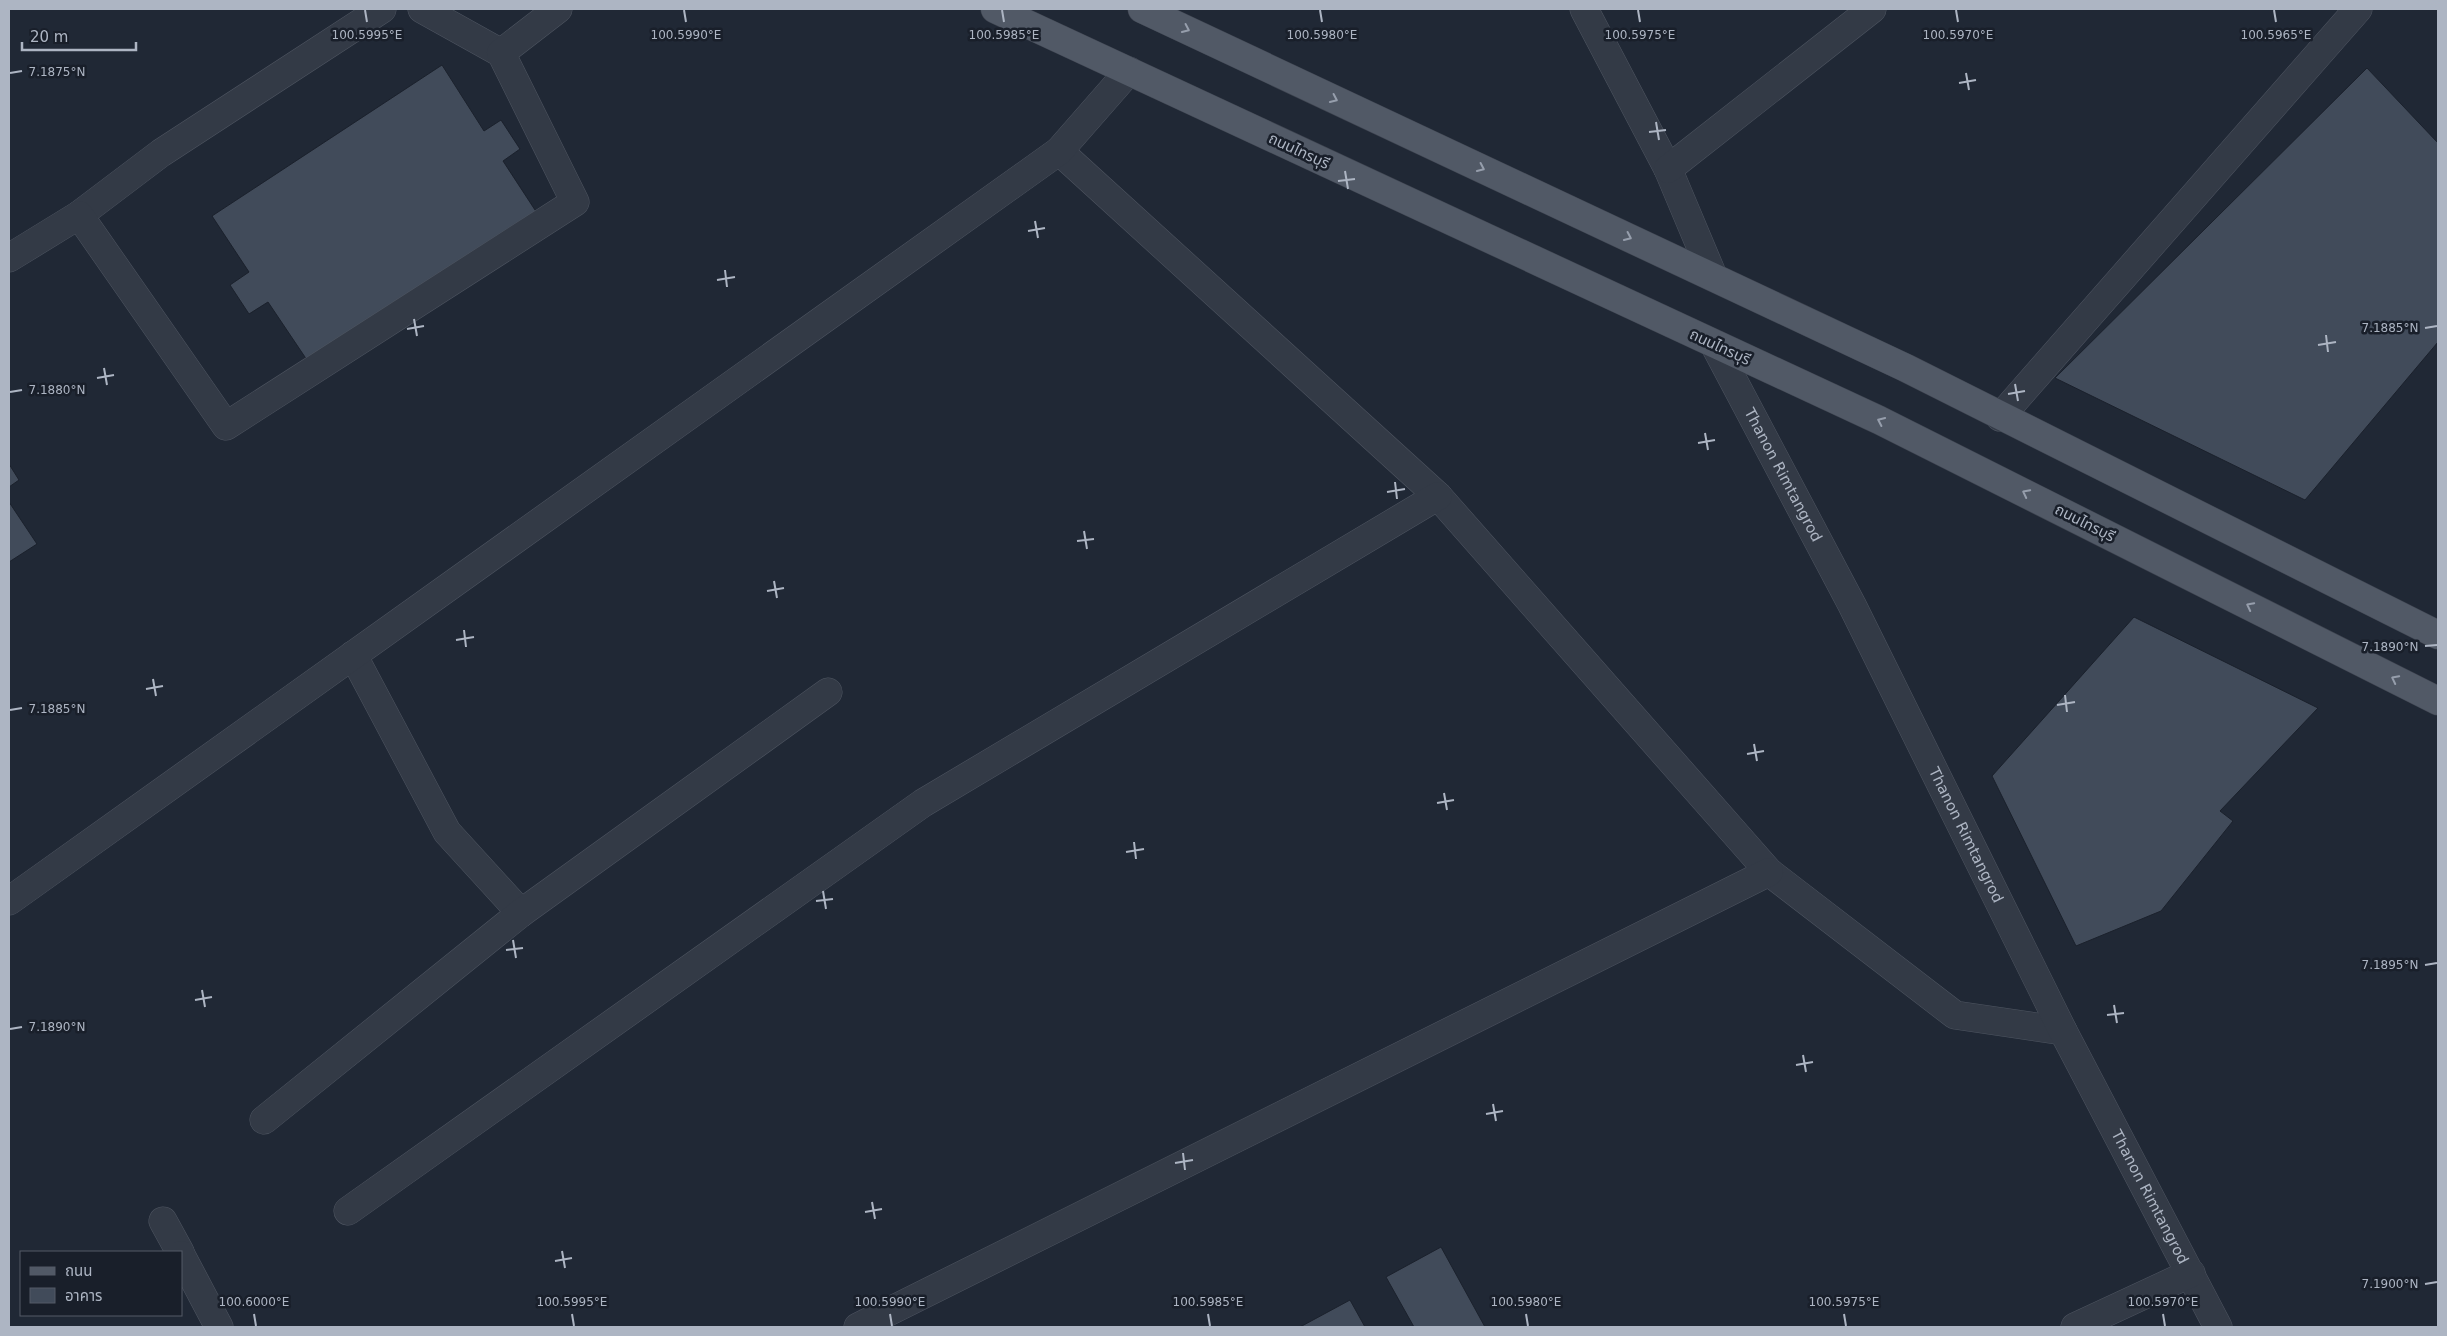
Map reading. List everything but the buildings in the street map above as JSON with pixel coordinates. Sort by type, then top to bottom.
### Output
[{"type":"main road","name":"ถนนไทรบุรี","points":[[995,9],[1930,445],[2438,701]]},
{"type":"main road","points":[[1142,9],[1906,368],[2000,417],[2438,635]]},
{"type":"street","points":[[9,258],[79,215],[161,153],[382,9]]},
{"type":"street","points":[[79,215],[226,426],[575,202],[501,53],[422,9]]},
{"type":"street","points":[[501,53],[558,9]]},
{"type":"street","points":[[1584,9],[1668,169],[1713,276]]},
{"type":"street","points":[[1668,169],[1872,9]]},
{"type":"street","points":[[2000,417],[2358,9]]},
{"type":"street","points":[[9,901],[1059,151],[1129,71]]},
{"type":"street","points":[[1059,151],[1438,496],[1769,872],[1955,1015],[2063,1030]]},
{"type":"street","name":"Thanon Rimtangrod","points":[[1714,344],[1852,605],[2063,1030],[2218,1327]]},
{"type":"street","points":[[348,1211],[923,803],[1438,496]]},
{"type":"street","points":[[353,655],[447,832],[521,913]]},
{"type":"street","points":[[264,1120],[521,913],[828,692]]},
{"type":"street","points":[[858,1327],[1769,872]]},
{"type":"street","points":[[164,1221],[179,1251]]},
{"type":"street","points":[[182,1258],[219,1327]]},
{"type":"street","points":[[2075,1327],[2191,1274]]}]
